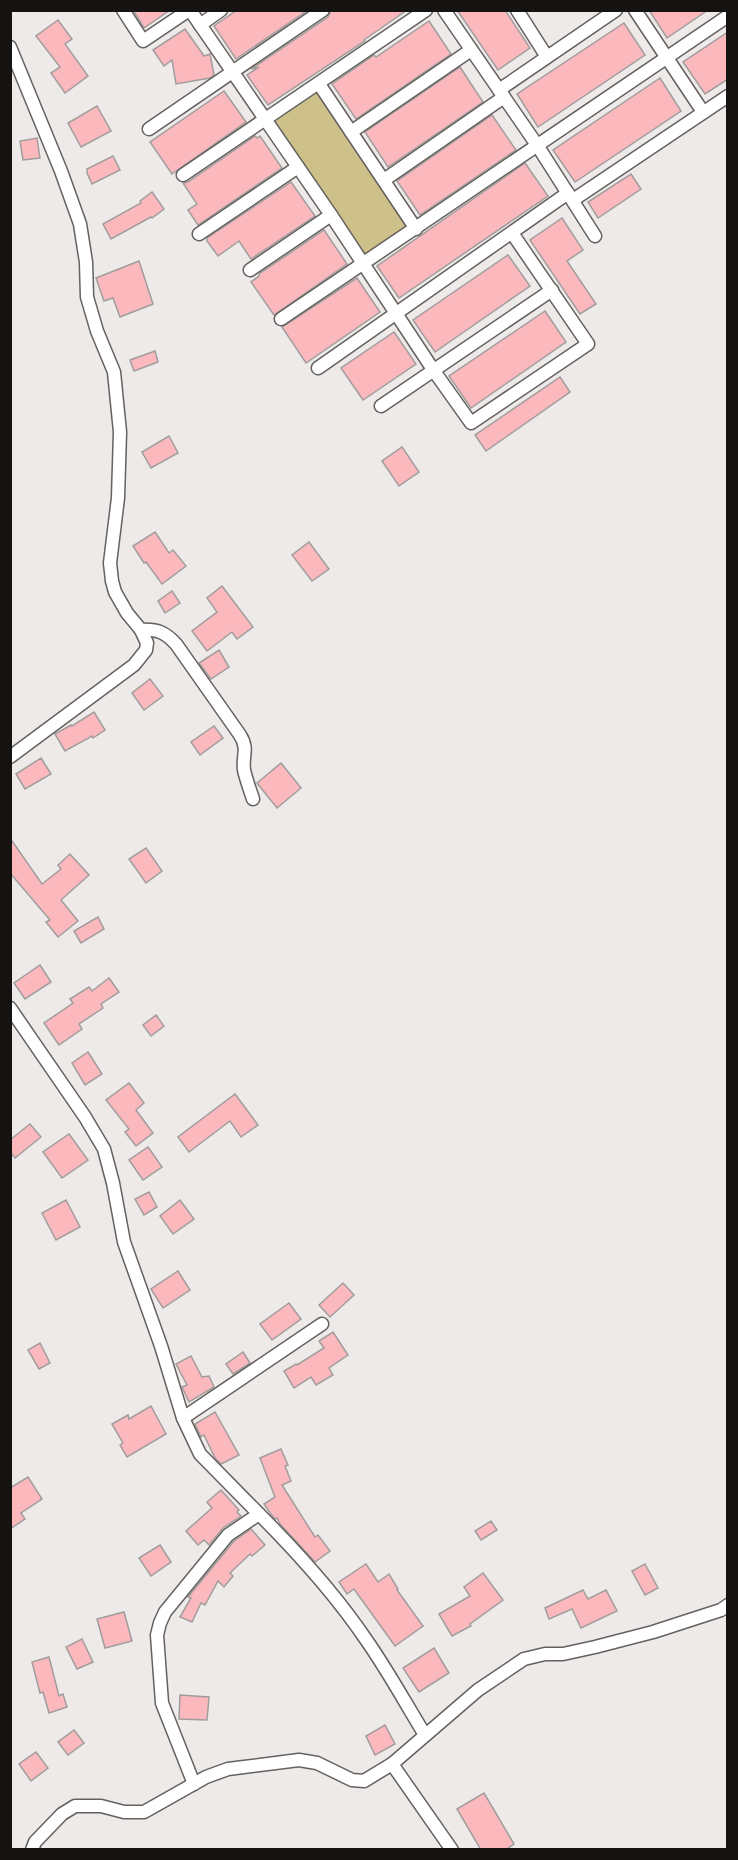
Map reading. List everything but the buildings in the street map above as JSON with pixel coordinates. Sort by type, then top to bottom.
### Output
[{"type":"street","points":[[123,10],[143,41],[190,10],[332,214],[434,371],[471,423],[588,344],[512,233]]},
{"type":"street","points":[[200,25],[221,10]]},
{"type":"street","points":[[149,129],[323,10]]},
{"type":"street","points":[[183,175],[426,10]]},
{"type":"street","points":[[444,10],[537,145],[595,236]]},
{"type":"street","points":[[517,10],[547,57]]},
{"type":"street","points":[[384,180],[502,94],[547,57],[616,10]]},
{"type":"street","points":[[635,10],[703,112]]},
{"type":"street","points":[[281,319],[728,16]]},
{"type":"street","points":[[10,47],[61,171],[80,224],[87,262],[87,297],[97,331],[114,372],[120,432],[118,498],[110,563],[112,581],[115,592],[127,614],[141,630],[147,643],[146,650],[134,665],[10,757]]},
{"type":"street","points":[[351,132],[471,50]]},
{"type":"street","points":[[319,84],[416,229]]},
{"type":"street","points":[[318,368],[512,233],[728,96]]},
{"type":"street","points":[[199,234],[298,166]]},
{"type":"street","points":[[250,270],[332,214]]},
{"type":"street","points":[[381,406],[552,290]]},
{"type":"street","points":[[141,630],[155,629],[167,634],[245,742],[244,767],[253,799]]},
{"type":"street","points":[[10,1008],[85,1116],[104,1149],[124,1242],[161,1346],[183,1418],[200,1454],[288,1543],[317,1576],[367,1640],[425,1735]]},
{"type":"street","points":[[183,1418],[322,1324]]},
{"type":"street","points":[[194,1784],[162,1702],[157,1635],[165,1612],[228,1535],[259,1515]]},
{"type":"street","points":[[32,1850],[35,1842],[62,1814],[75,1806],[101,1806],[124,1812],[144,1812],[206,1777],[228,1769],[299,1760],[316,1763],[352,1780],[364,1781],[392,1764],[501,1672],[524,1659],[545,1654],[563,1654],[653,1632],[721,1610],[728,1605]]},
{"type":"street","points":[[392,1764],[452,1850]]},
{"type":"shaded area","points":[[317,93],[409,227],[366,256],[274,122]]}]
